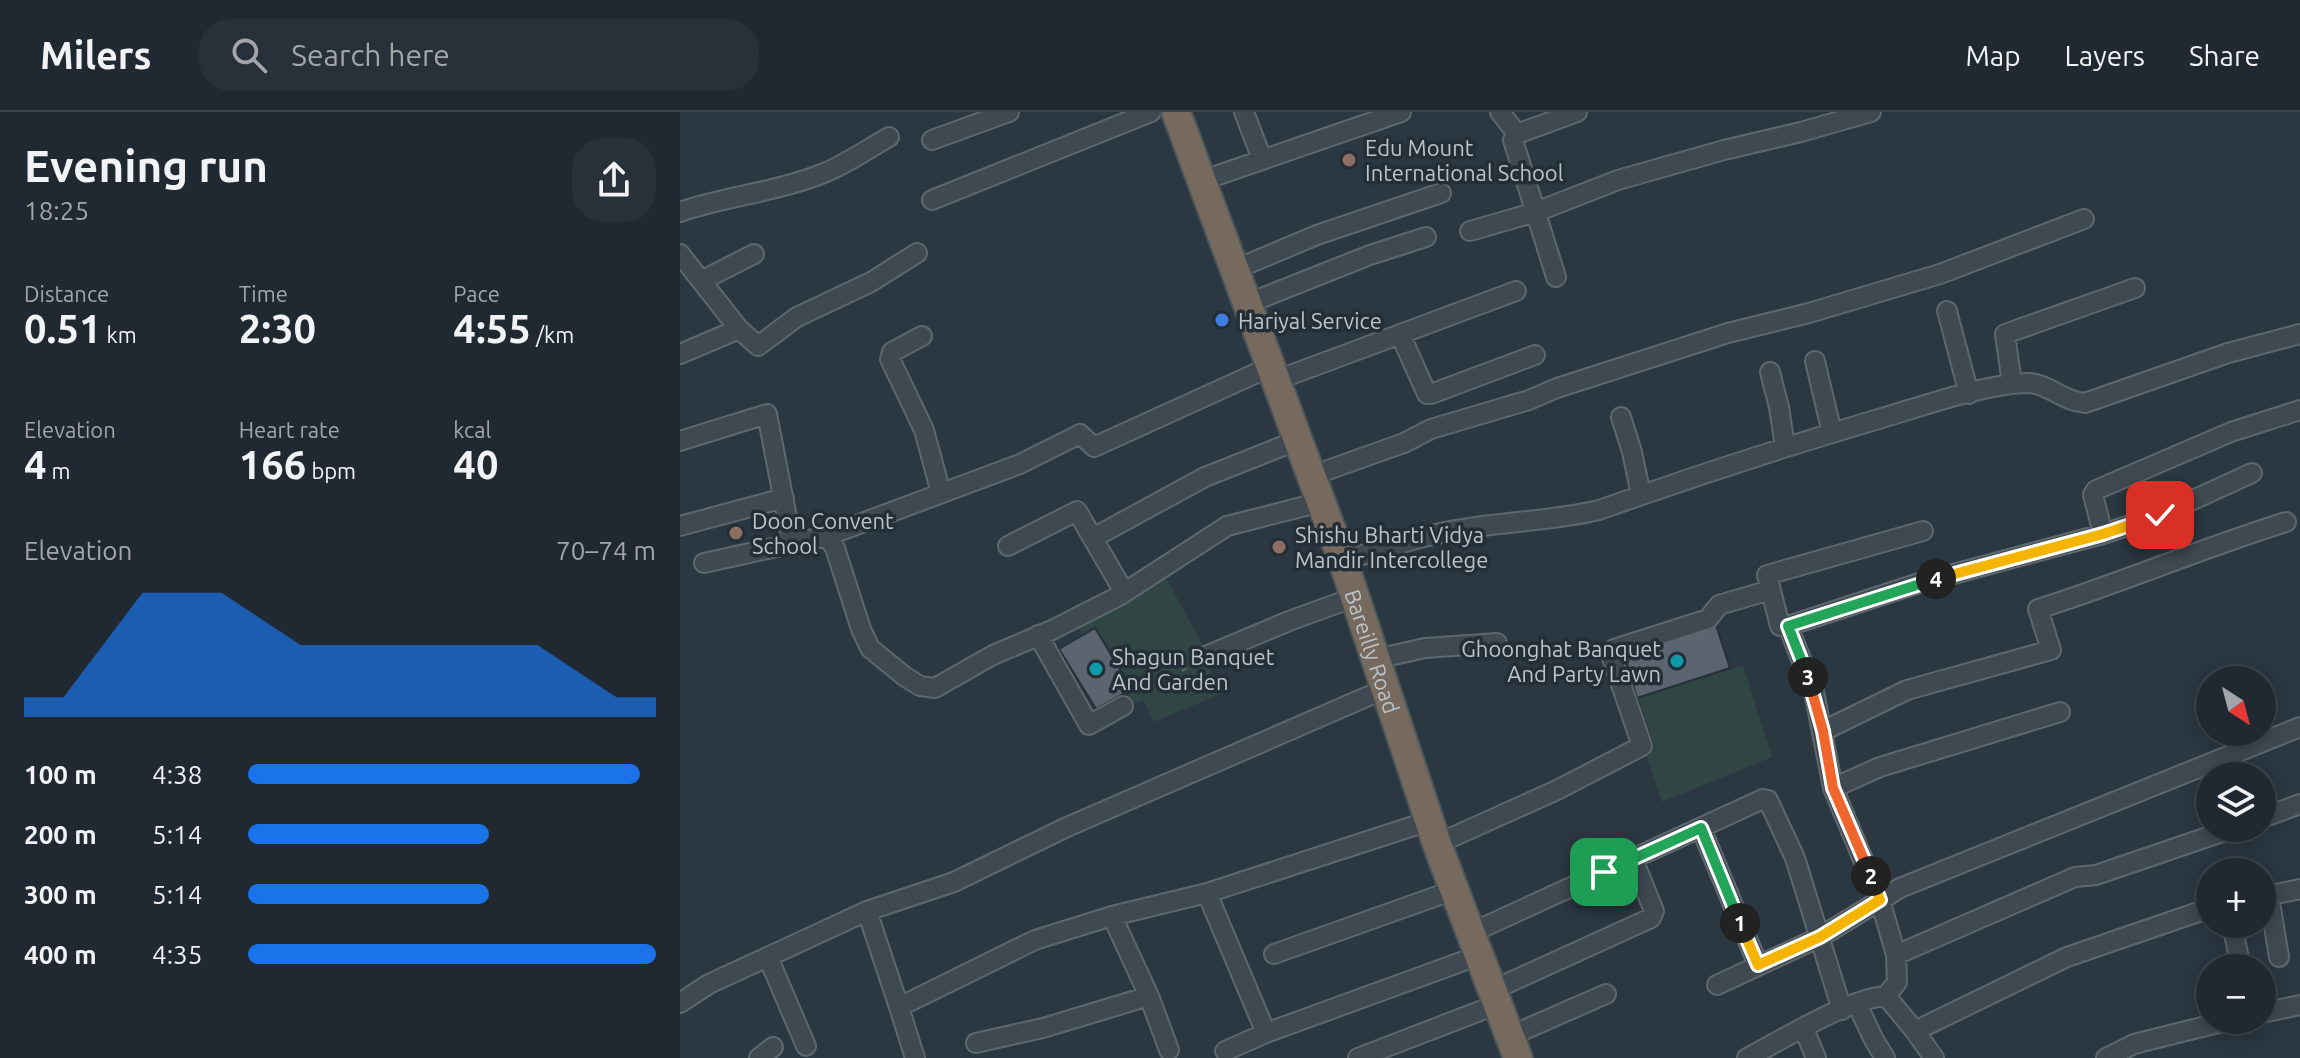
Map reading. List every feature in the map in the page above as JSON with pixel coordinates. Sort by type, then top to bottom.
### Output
[{"type":"highway","name":"Bareilly Road","points":[[1176,112],[1343,561],[1433,832],[1496,997],[1510,1051]]},
{"type":"street","points":[[932,140],[1009,112]]},
{"type":"street","points":[[932,200],[1151,112]]},
{"type":"street","points":[[1244,112],[1262,159]]},
{"type":"street","points":[[1201,181],[1401,112]]},
{"type":"street","points":[[1500,112],[1517,134]]},
{"type":"street","points":[[1556,277],[1513,140],[1517,134],[1577,112]]},
{"type":"street","points":[[1470,231],[1536,212],[1618,180],[1871,112]]},
{"type":"street","points":[[680,212],[712,201],[772,190],[826,172],[889,137]]},
{"type":"street","points":[[1236,269],[1317,235],[1441,193]]},
{"type":"street","points":[[827,536],[835,548],[870,648],[920,686],[935,688],[993,655],[1124,592],[1227,526],[1316,489],[1431,429],[1529,400],[1557,388],[1728,333],[1809,313],[1940,274],[2084,219]]},
{"type":"street","points":[[1249,303],[1342,265],[1426,237]]},
{"type":"street","points":[[680,255],[739,329],[758,346],[797,317],[871,282],[917,253]]},
{"type":"street","points":[[701,281],[754,254]]},
{"type":"street","points":[[2012,384],[2005,334],[2135,288]]},
{"type":"street","points":[[704,563],[827,536],[1020,464],[1080,434],[1094,447],[1274,373],[1400,334],[1516,291]]},
{"type":"street","points":[[1947,311],[1969,394]]},
{"type":"street","points":[[680,354],[739,329]]},
{"type":"street","points":[[1400,334],[1427,394],[1535,355]]},
{"type":"street","points":[[1343,561],[1459,529],[1567,518],[1785,447],[1969,394],[2012,384],[2041,385],[2070,402],[2085,403],[2228,353],[2300,334]]},
{"type":"street","points":[[922,336],[892,352],[890,359],[924,430],[941,493]]},
{"type":"street","points":[[1815,361],[1832,433]]},
{"type":"street","points":[[1770,372],[1785,447]]},
{"type":"street","points":[[2103,534],[2093,495],[2096,490],[2231,432],[2300,410]]},
{"type":"street","points":[[680,441],[767,414],[792,543]]},
{"type":"street","points":[[1621,417],[1641,495]]},
{"type":"street","points":[[1093,538],[1205,477],[1298,440]]},
{"type":"street","points":[[1923,531],[1770,574],[1767,579],[1780,626],[1916,584],[2103,534],[2160,515],[2252,473]]},
{"type":"street","points":[[680,526],[784,498]]},
{"type":"street","points":[[1008,546],[1077,511],[1124,592]]},
{"type":"street","points":[[1823,731],[1907,690],[2051,650],[2038,609],[2104,588],[2212,545],[2286,522]]},
{"type":"street","points":[[899,1007],[1035,940],[1112,916],[1433,832],[1557,790],[1642,746],[1611,655],[1614,649],[1708,619],[1719,605],[1770,590]]},
{"type":"street","points":[[1206,656],[1355,597]]},
{"type":"street","points":[[1788,626],[1814,692],[1833,788],[1880,900],[1896,955],[1897,982],[1886,996]]},
{"type":"street","points":[[1038,635],[1089,725],[1123,706]]},
{"type":"street","points":[[1376,659],[1425,648],[1497,643]]},
{"type":"street","points":[[680,1003],[709,984],[867,911],[954,882],[1067,827],[1387,688]]},
{"type":"street","points":[[1833,788],[1880,767],[2060,712]]},
{"type":"street","points":[[1717,985],[1820,937],[1914,882],[2300,727]]},
{"type":"street","points":[[1225,1051],[1475,944],[1633,859],[1763,799],[1768,800],[1795,858],[1820,937],[1850,1007],[1885,1058]]},
{"type":"street","points":[[2276,813],[2300,804]]},
{"type":"street","points":[[1701,828],[1758,965]]},
{"type":"street","points":[[1896,955],[2075,877],[2096,875],[2196,841]]},
{"type":"street","points":[[1358,1058],[1496,997],[1651,918],[1654,911],[1633,859]]},
{"type":"street","points":[[2276,894],[2300,889]]},
{"type":"street","points":[[1274,954],[1454,890]]},
{"type":"street","points":[[1207,893],[1266,1033]]},
{"type":"street","points":[[867,911],[915,1058]]},
{"type":"street","points":[[1915,1031],[2067,957],[2196,913]]},
{"type":"street","points":[[1112,916],[1149,996],[1169,1050]]},
{"type":"street","points":[[2275,938],[2279,957]]},
{"type":"street","points":[[768,957],[806,1046]]},
{"type":"street","points":[[1510,1051],[1606,994]]},
{"type":"street","points":[[976,1043],[1055,1025],[1149,996]]},
{"type":"street","points":[[1749,1057],[1850,1007],[1876,996],[1886,996]]},
{"type":"street","points":[[1886,996],[1934,1058]]},
{"type":"street","points":[[2276,1010],[2300,1005]]},
{"type":"street","points":[[2106,1058],[2134,1044],[2196,1028]]},
{"type":"street","points":[[1804,1029],[1816,1058]]},
{"type":"green space","points":[[1165,576],[1204,647],[1199,650],[1223,693],[1154,722],[1143,700],[1133,704],[1094,629],[1082,635],[1077,624]]},
{"type":"green space","points":[[1743,665],[1772,757],[1662,802],[1646,753],[1655,747],[1638,698]]},
{"type":"building","name":"Ghoonghat Banquet And Party Lawn","points":[[1716,625],[1730,668],[1637,698],[1624,654]]},
{"type":"building","name":"Shagun Banquet And Garden","points":[[1095,628],[1132,689],[1096,709],[1059,649]]},
{"type":"place","name":"Edu Mount International School","points":[[1349,160]]},
{"type":"place","name":"Hariyal Service","points":[[1222,320]]},
{"type":"place","name":"Doon Convent School","points":[[736,533]]},
{"type":"place","name":"Shishu Bharti Vidya Mandir Intercollege","points":[[1279,547]]},
{"type":"place","name":"Ghoonghat Banquet And Party Lawn","points":[[1677,661]]},
{"type":"place","name":"Shagun Banquet And Garden","points":[[1096,669]]},
{"type":"route","points":[[1604,872],[1701,828],[1758,965],[1820,937],[1880,900],[1833,788],[1814,692],[1788,626],[1916,584],[2103,534],[2160,515]]}]
